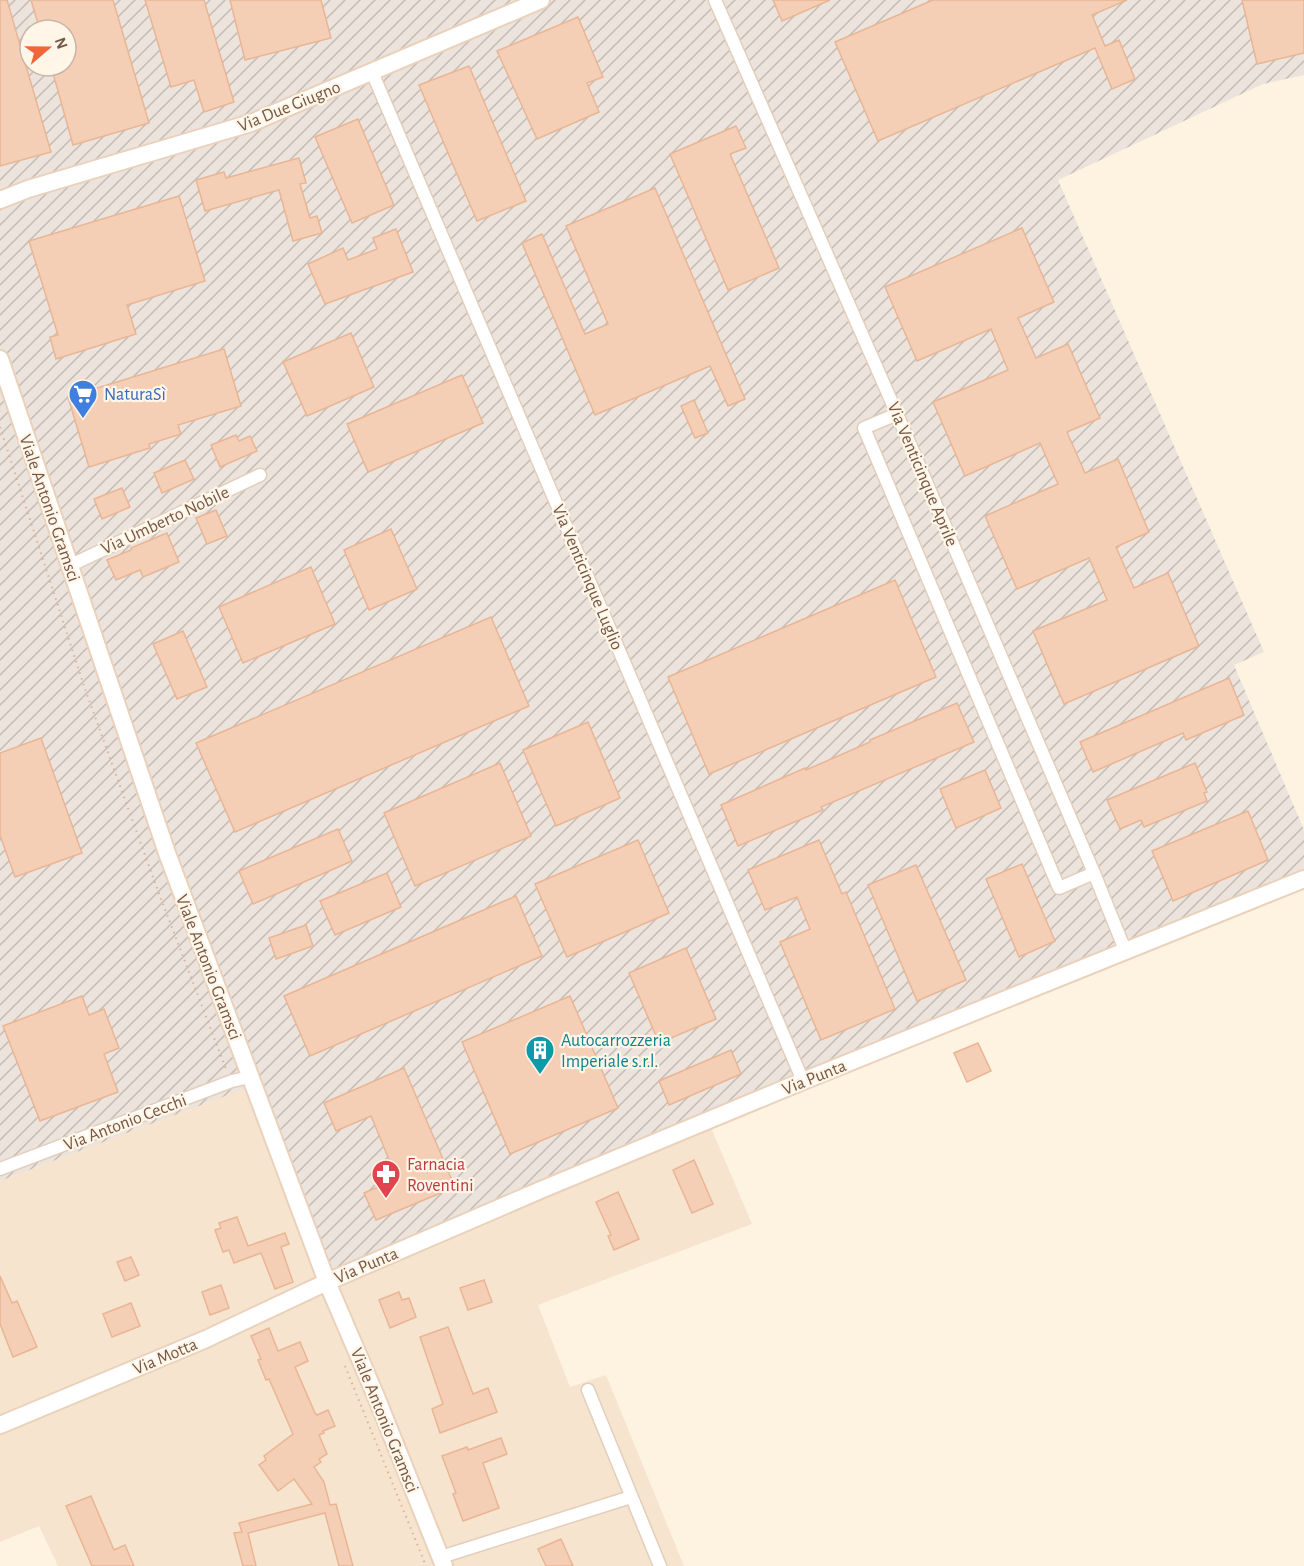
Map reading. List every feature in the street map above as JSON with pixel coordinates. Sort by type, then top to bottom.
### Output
[{"type":"street","name":"Via Due Giugno","points":[[0,200],[28,189],[251,123],[541,0]]},
{"type":"street","name":"Via Venticinque Aprile","points":[[716,0],[897,414],[1125,950]]},
{"type":"street","name":"Via Venticinque Luglio","points":[[372,72],[803,1082]]},
{"type":"street","name":"Via Due Giugno","points":[[0,192],[28,189]]},
{"type":"street","name":"Viale Antonio Gramsci","points":[[0,358],[167,853],[327,1282],[442,1561]]},
{"type":"street","points":[[897,414],[864,429],[1059,888],[1094,873]]},
{"type":"street","name":"Via Umberto Nobile","points":[[69,566],[260,475]]},
{"type":"street","name":"Via Punta","points":[[327,1282],[803,1082],[1304,879]]},
{"type":"street","name":"Via Antonio Cecchi","points":[[0,1170],[250,1077]]},
{"type":"street","name":"Via Motta","points":[[0,1425],[206,1339],[327,1282]]},
{"type":"street","points":[[588,1390],[660,1566]]},
{"type":"street","points":[[442,1561],[631,1497]]},
{"type":"shaded area","points":[[0,0],[1304,0],[1304,75],[1263,84],[1058,180],[1264,652],[1234,665],[1304,830],[1304,875],[332,1275],[254,1085],[0,1181]]},
{"type":"shaded area","points":[[254,1084],[709,1123],[752,1224],[538,1305],[570,1387],[606,1375],[684,1566],[58,1566],[39,1526],[0,1542],[0,1181]]},
{"type":"building","points":[[0,0],[7,0],[18,38],[18,78],[30,78],[51,152],[0,166]]},
{"type":"building","points":[[31,0],[113,0],[149,123],[73,145],[54,78],[78,78],[78,18],[36,18]]},
{"type":"building","points":[[145,0],[204,0],[234,102],[204,112],[194,80],[171,87]]},
{"type":"building","points":[[230,0],[321,0],[331,38],[245,60]]},
{"type":"building","points":[[773,0],[830,0],[782,21]]},
{"type":"building","points":[[933,0],[1127,0],[1092,15],[1105,46],[1119,40],[1135,79],[1112,89],[1095,48],[878,141],[835,42]]},
{"type":"building","points":[[1242,0],[1304,0],[1304,53],[1257,64]]},
{"type":"building","points":[[578,17],[603,77],[587,83],[599,112],[537,139],[497,51]]},
{"type":"building","points":[[469,66],[526,201],[477,221],[419,85]]},
{"type":"building","points":[[358,119],[394,205],[352,223],[315,137]]},
{"type":"building","points":[[736,126],[746,148],[730,154],[779,268],[728,290],[670,154]]},
{"type":"building","points":[[299,158],[306,183],[300,184],[310,218],[317,216],[322,233],[293,241],[279,190],[205,211],[196,180],[224,172],[226,178]]},
{"type":"building","points":[[655,188],[745,399],[728,406],[710,366],[595,415],[522,243],[542,234],[585,334],[608,324],[566,226]]},
{"type":"building","points":[[179,196],[205,281],[127,305],[136,334],[56,359],[50,337],[58,335],[29,241]]},
{"type":"building","points":[[1022,228],[1054,302],[1018,318],[1036,358],[1068,344],[1100,418],[1067,432],[1085,473],[1118,459],[1149,532],[1116,547],[1134,588],[1168,573],[1199,646],[1064,704],[1033,631],[1107,600],[1089,558],[1017,589],[985,516],[1058,484],[1040,443],[965,476],[933,402],[1008,370],[991,329],[917,361],[885,287]]},
{"type":"building","points":[[396,229],[413,272],[325,304],[308,264],[343,248],[348,260],[377,249],[373,238]]},
{"type":"building","points":[[351,333],[374,387],[307,416],[283,362]]},
{"type":"building","points":[[224,349],[241,406],[178,425],[181,434],[149,444],[150,448],[89,467],[68,397]]},
{"type":"building","points":[[462,375],[483,423],[368,472],[347,424]]},
{"type":"building","points":[[694,400],[708,433],[695,438],[681,406]]},
{"type":"building","points":[[236,435],[239,441],[250,436],[257,451],[220,467],[211,445]]},
{"type":"building","points":[[185,460],[194,479],[162,493],[154,473]]},
{"type":"building","points":[[122,488],[130,507],[102,519],[94,499]]},
{"type":"building","points":[[216,510],[227,536],[207,544],[196,518]]},
{"type":"building","points":[[391,529],[417,589],[369,610],[344,550]]},
{"type":"building","points":[[167,533],[179,562],[143,577],[140,570],[116,580],[107,560]]},
{"type":"building","points":[[311,567],[335,624],[243,663],[219,607]]},
{"type":"building","points":[[895,580],[936,677],[709,774],[668,677]]},
{"type":"building","points":[[491,617],[529,706],[235,832],[196,743]]},
{"type":"building","points":[[183,631],[207,687],[177,699],[153,644]]},
{"type":"building","points":[[1229,678],[1244,715],[1186,740],[1183,733],[1093,772],[1080,742]]},
{"type":"building","points":[[957,703],[974,742],[821,807],[823,810],[738,846],[721,805]]},
{"type":"building","points":[[588,722],[620,798],[556,826],[523,750]]},
{"type":"building","points":[[41,738],[82,853],[15,877],[0,835],[0,753]]},
{"type":"building","points":[[500,763],[531,836],[415,886],[384,813]]},
{"type":"building","points":[[1195,763],[1207,792],[1204,793],[1207,801],[1144,827],[1141,820],[1120,829],[1107,800]]},
{"type":"building","points":[[985,770],[1001,808],[956,828],[940,789]]},
{"type":"building","points":[[1248,811],[1268,860],[1173,901],[1152,851]]},
{"type":"building","points":[[338,829],[352,861],[253,904],[239,871]]},
{"type":"building","points":[[638,840],[669,913],[567,957],[535,884]]},
{"type":"building","points":[[819,840],[842,894],[846,892],[895,1009],[821,1040],[780,942],[810,929],[797,897],[765,910],[748,870]]},
{"type":"building","points":[[1022,864],[1055,941],[1019,957],[986,879]]},
{"type":"building","points":[[916,865],[966,980],[917,1001],[868,885]]},
{"type":"building","points":[[387,873],[401,907],[335,935],[320,901]]},
{"type":"building","points":[[516,896],[542,956],[310,1056],[284,996]]},
{"type":"building","points":[[306,925],[313,946],[276,959],[269,938]]},
{"type":"building","points":[[686,948],[716,1019],[659,1043],[629,973]]},
{"type":"building","points":[[82,996],[89,1015],[104,1009],[119,1048],[104,1054],[118,1092],[40,1121],[3,1026]]},
{"type":"building","name":"Autocarrozzeria Imperiale s.r.l.","points":[[570,996],[618,1108],[510,1154],[462,1042]]},
{"type":"building","points":[[978,1043],[991,1071],[967,1082],[954,1053]]},
{"type":"building","points":[[731,1050],[741,1074],[669,1105],[659,1081]]},
{"type":"building","points":[[404,1068],[455,1187],[376,1220],[364,1193],[397,1179],[371,1116],[336,1131],[324,1103]]},
{"type":"building","points":[[694,1160],[713,1204],[692,1213],[673,1170]]},
{"type":"building","points":[[618,1192],[639,1239],[614,1250],[608,1236],[611,1235],[596,1202]]},
{"type":"building","points":[[237,1217],[248,1246],[285,1233],[289,1244],[281,1247],[293,1282],[275,1289],[261,1253],[234,1263],[229,1250],[223,1252],[215,1230],[221,1228],[219,1223]]},
{"type":"building","points":[[131,1257],[139,1275],[125,1281],[117,1262]]},
{"type":"building","points":[[0,1276],[12,1303],[17,1301],[37,1347],[13,1357],[0,1324]]},
{"type":"building","points":[[484,1280],[492,1302],[468,1310],[460,1288]]},
{"type":"building","points":[[221,1285],[229,1308],[210,1315],[202,1292]]},
{"type":"building","points":[[399,1292],[402,1300],[409,1298],[416,1317],[390,1328],[379,1300]]},
{"type":"building","points":[[131,1303],[140,1326],[112,1337],[103,1314]]},
{"type":"building","points":[[448,1327],[473,1394],[488,1388],[497,1412],[440,1433],[432,1409],[443,1404],[420,1337]]},
{"type":"building","points":[[269,1328],[278,1351],[300,1342],[308,1361],[295,1367],[315,1413],[317,1415],[328,1410],[335,1426],[319,1435],[327,1454],[319,1459],[321,1462],[314,1467],[324,1482],[330,1505],[336,1504],[353,1566],[339,1566],[325,1513],[248,1533],[256,1566],[243,1566],[234,1533],[242,1532],[239,1523],[312,1504],[294,1479],[278,1491],[259,1465],[266,1460],[264,1456],[293,1434],[269,1379],[266,1380],[258,1360],[261,1359],[251,1336]]},
{"type":"building","points":[[501,1438],[507,1454],[483,1463],[499,1508],[463,1521],[453,1494],[456,1493],[442,1456],[467,1447],[468,1450]]},
{"type":"building","points":[[91,1496],[114,1550],[125,1545],[134,1566],[92,1566],[66,1506]]},
{"type":"building","points":[[561,1539],[573,1566],[546,1566],[538,1549]]},
{"type":"place","name":"NaturaSì","points":[[83,420]]},
{"type":"place","name":"Autocarrozzeria Imperiale s.r.l.","points":[[540,1076]]},
{"type":"place","name":"Farnacia Roventini","points":[[386,1200]]}]
